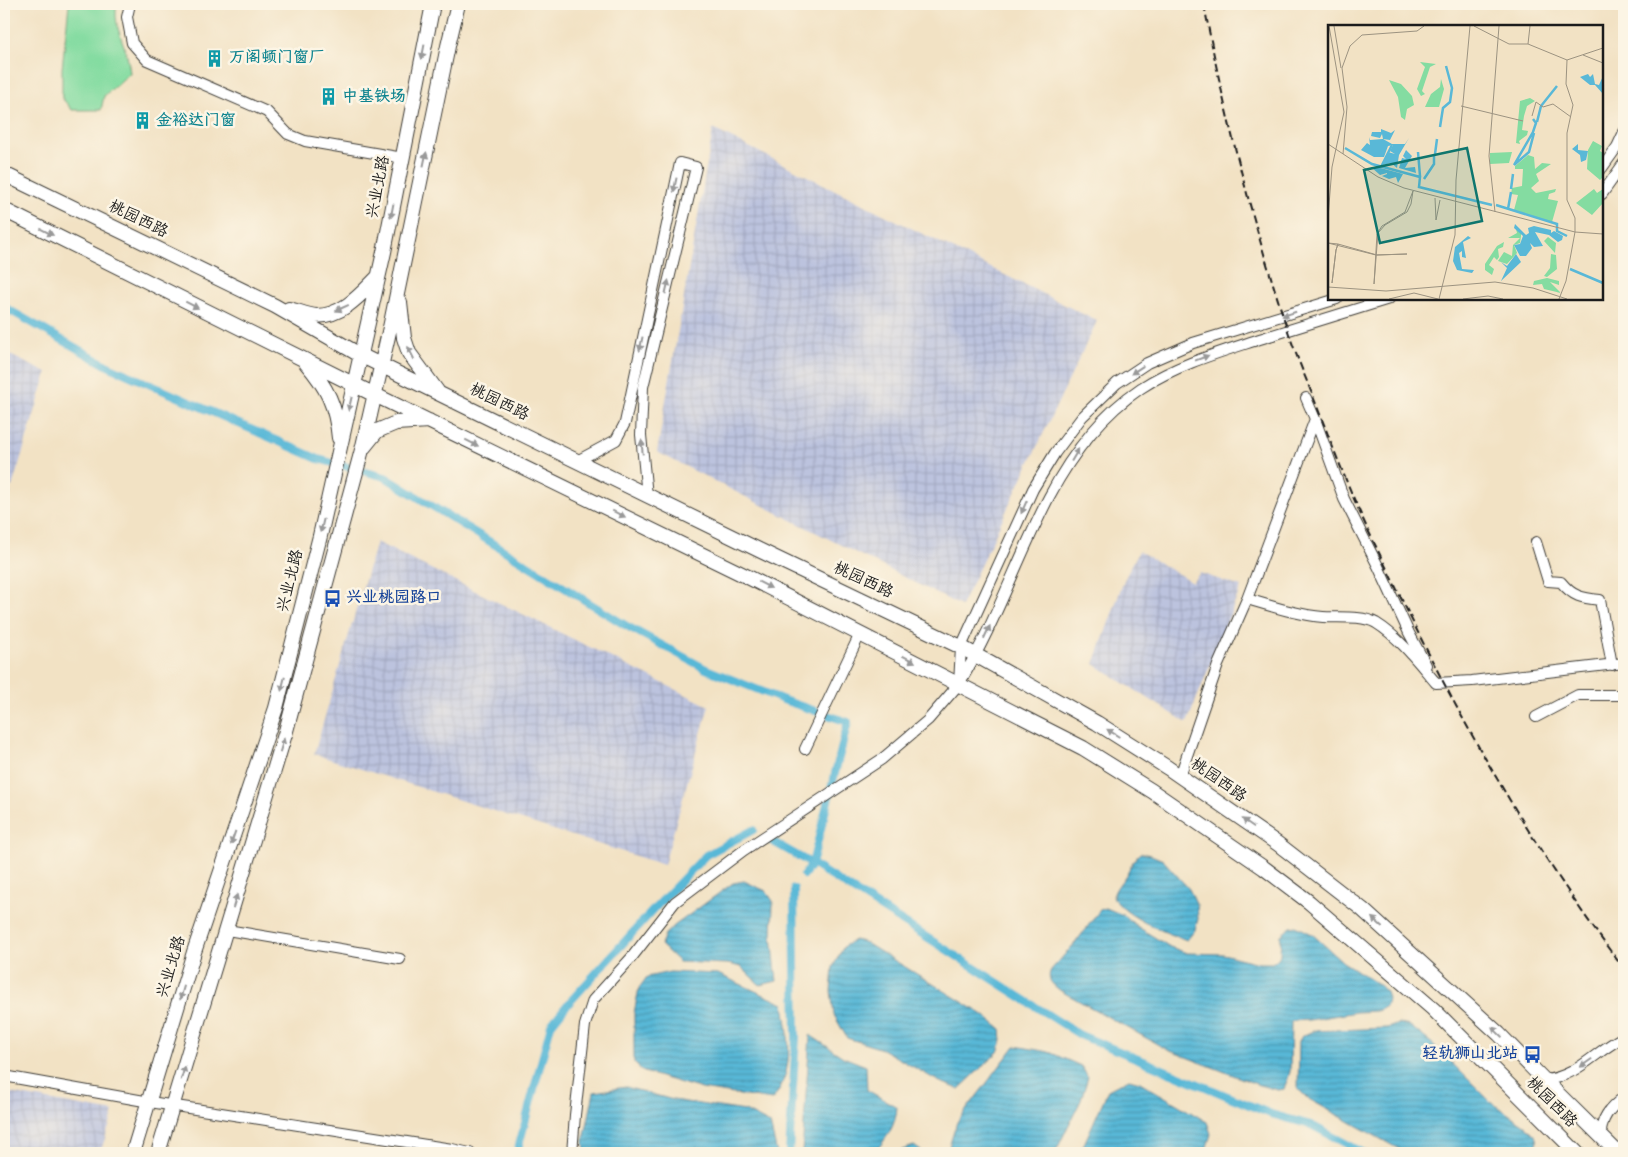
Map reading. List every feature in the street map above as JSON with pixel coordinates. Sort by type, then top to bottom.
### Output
[{"type":"main road","name":"兴业北路","points":[[134,1153],[194,952],[276,708],[320,536],[379,276],[433,4]]},
{"type":"main road","name":"兴业北路","points":[[158,1153],[286,731],[362,450],[382,365],[458,4]]},
{"type":"main road","name":"桃园西路","points":[[4,174],[274,306],[360,355],[647,496],[961,646],[1097,723],[1180,776],[1278,844],[1362,909],[1492,1027],[1618,1153]]},
{"type":"main road","name":"桃园西路","points":[[4,210],[302,359],[748,577],[1083,748],[1152,791],[1302,896],[1433,1009],[1577,1153]]},
{"type":"main road","points":[[274,306],[315,316],[326,315],[344,308],[355,300],[379,276]]},
{"type":"main road","points":[[398,287],[404,338],[409,352],[439,393]]},
{"type":"main road","points":[[302,359],[316,374],[329,396],[338,422],[340,447]]},
{"type":"main road","points":[[362,450],[378,431],[396,423],[429,421]]},
{"type":"street","points":[[130,4],[127,17],[132,44],[147,60],[267,112],[288,134],[305,141],[402,158]]},
{"type":"street","points":[[1603,166],[1624,132]]},
{"type":"street","points":[[1603,193],[1624,163]]},
{"type":"street","points":[[577,461],[616,440],[625,423],[680,164],[696,167],[643,387],[641,435],[647,496]]},
{"type":"street","points":[[959,684],[961,646],[1033,488],[1055,453],[1082,417],[1117,383],[1147,363],[1194,343],[1334,300]]},
{"type":"street","points":[[572,1153],[585,1025],[593,1000],[632,957],[674,902],[744,850],[882,759],[928,720],[959,684],[977,655],[1050,497],[1079,448],[1108,416],[1140,389],[1172,370],[1209,355],[1386,300]]},
{"type":"street","points":[[1306,398],[1344,499],[1409,633],[1436,683]]},
{"type":"street","points":[[1180,776],[1218,665],[1247,599],[1315,419]]},
{"type":"street","points":[[1033,488],[1050,497]]},
{"type":"street","points":[[1536,542],[1548,581],[1560,582],[1568,591],[1582,598],[1600,600],[1612,665]]},
{"type":"street","points":[[1247,599],[1282,609],[1323,617],[1344,616],[1374,622],[1401,643],[1436,683]]},
{"type":"street","points":[[804,749],[860,634]]},
{"type":"street","points":[[1436,683],[1472,681],[1624,663]]},
{"type":"street","points":[[1536,717],[1578,695],[1624,696]]},
{"type":"street","points":[[227,930],[400,959]]},
{"type":"street","points":[[1544,1080],[1558,1078],[1575,1071],[1624,1036]]},
{"type":"street","points":[[4,1076],[150,1102],[470,1153]]},
{"type":"street","points":[[1601,1138],[1601,1129],[1606,1115],[1610,1108],[1624,1096]]},
{"type":"shaded area","points":[[713,129],[1097,321],[961,606],[657,452]]},
{"type":"shaded area","points":[[4,352],[47,373],[12,487],[4,484]]},
{"type":"shaded area","points":[[4,489],[11,492],[4,516]]},
{"type":"shaded area","points":[[376,542],[709,706],[664,865],[314,754]]},
{"type":"shaded area","points":[[1139,551],[1192,582],[1200,573],[1241,587],[1187,723],[1094,664],[1124,580]]},
{"type":"shaded area","points":[[4,1092],[114,1112],[100,1153],[4,1153]]},
{"type":"green space","points":[[69,4],[117,4],[117,22],[127,55],[130,73],[104,96],[101,110],[72,110],[62,98],[62,69]]},
{"type":"water","points":[[1140,853],[1163,860],[1189,889],[1197,905],[1198,919],[1195,930],[1187,940],[1136,918],[1113,897],[1133,861]]},
{"type":"water","points":[[744,881],[766,891],[773,901],[772,937],[777,981],[760,985],[741,967],[728,964],[679,962],[661,945],[665,934],[674,926],[733,883]]},
{"type":"water","points":[[1106,908],[1123,915],[1170,947],[1187,953],[1223,954],[1259,963],[1272,963],[1277,960],[1280,955],[1281,935],[1291,927],[1296,926],[1312,934],[1343,962],[1381,986],[1388,998],[1387,1004],[1382,1009],[1376,1011],[1291,1021],[1290,1072],[1284,1089],[1278,1090],[1259,1085],[1168,1050],[1061,991],[1053,984],[1049,977],[1051,970],[1076,942],[1100,910]]},
{"type":"water","points":[[855,940],[866,943],[982,1014],[1001,1029],[1002,1041],[998,1052],[959,1089],[938,1081],[882,1049],[847,1038],[834,1015],[831,991],[833,967],[844,946]]},
{"type":"water","points":[[670,972],[718,974],[784,1004],[789,1054],[784,1078],[772,1100],[702,1089],[644,1072],[634,1063],[634,1013],[639,988],[647,977]]},
{"type":"water","points":[[1399,1024],[1410,1026],[1435,1046],[1491,1102],[1526,1126],[1535,1135],[1537,1142],[1532,1153],[1406,1153],[1307,1098],[1298,1089],[1299,1041],[1302,1036],[1313,1031],[1387,1028]]},
{"type":"water","points":[[810,1035],[843,1057],[866,1066],[867,1090],[897,1107],[895,1120],[890,1132],[874,1153],[802,1153]]},
{"type":"water","points":[[1015,1046],[1049,1052],[1081,1066],[1088,1077],[1081,1100],[1055,1153],[947,1153],[957,1122]]},
{"type":"water","points":[[1129,1079],[1140,1082],[1207,1122],[1211,1134],[1205,1153],[1080,1153],[1108,1090]]},
{"type":"water","points":[[626,1087],[673,1100],[745,1111],[770,1124],[777,1153],[585,1153],[584,1140],[594,1092]]},
{"type":"water","points":[[914,1146],[924,1153],[900,1153],[902,1150]]},
{"type":"waterway","points":[[4,307],[108,366],[318,459],[385,477],[625,625],[706,669],[786,701],[848,722],[812,864],[1080,1035],[1271,1114],[1311,1125],[1364,1153]]},
{"type":"waterway","points":[[518,1149],[551,1025],[655,908],[706,855],[753,830]]},
{"type":"waterway","points":[[770,840],[812,864],[804,875]]},
{"type":"waterway","points":[[789,1153],[796,1038],[794,889]]},
{"type":"railway","points":[[1204,4],[1230,129],[1276,294],[1295,352],[1353,497],[1428,652],[1478,746],[1533,838],[1592,926],[1624,969]]},
{"type":"place","name":"万阁顿门窗厂","points":[[215,58]]},
{"type":"place","name":"中基铁场","points":[[328,97]]},
{"type":"place","name":"金裕达门窗","points":[[142,121]]},
{"type":"place","name":"兴业桃园路口","points":[[332,598]]},
{"type":"place","name":"轻轨狮山北站","points":[[1532,1054]]}]
